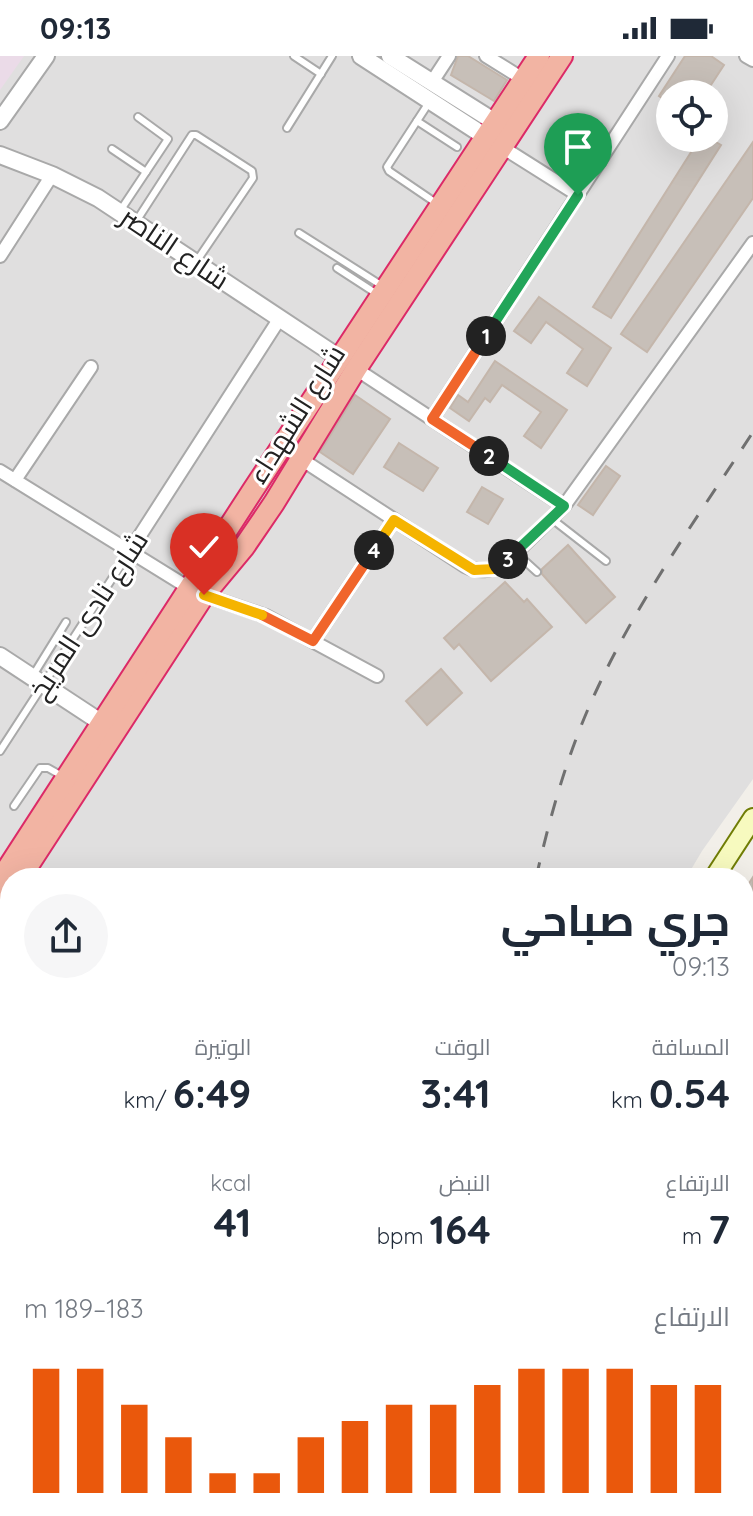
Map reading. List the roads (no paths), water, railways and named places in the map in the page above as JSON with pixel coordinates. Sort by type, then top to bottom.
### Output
[{"type":"highway","name":"شارع الشهداء","points":[[197,592],[244,547],[274,503],[394,287],[433,235],[539,56]]},
{"type":"highway","name":"شارع الشهداء","points":[[433,235],[441,206],[494,135],[562,56]]},
{"type":"highway","name":"شارع الشهداء","points":[[26,868],[109,728],[197,592],[226,532],[253,490],[349,364],[394,287]]},
{"type":"highway","points":[[253,490],[261,500],[274,503]]},
{"type":"highway","points":[[226,532],[237,537],[244,547]]},
{"type":"highway","name":"شارع الشهداء","points":[[8,868],[67,778],[109,728]]},
{"type":"main road","points":[[720,868],[753,818]]},
{"type":"street","points":[[0,121],[46,56]]},
{"type":"street","points":[[361,56],[430,101],[494,135]]},
{"type":"street","points":[[390,56],[432,82],[494,135],[578,195]]},
{"type":"street","points":[[432,82],[449,56]]},
{"type":"street","points":[[486,56],[523,79]]},
{"type":"street","points":[[432,419],[668,56]]},
{"type":"street","points":[[746,56],[753,60]]},
{"type":"street","name":"شارع الناصر","points":[[0,155],[52,175],[120,211],[349,364]]},
{"type":"street","points":[[0,256],[52,175]]},
{"type":"street","points":[[301,459],[474,570],[495,569],[564,506],[753,243]]},
{"type":"street","name":"شارع نادى المريخ","points":[[130,551],[280,318]]},
{"type":"street","points":[[349,364],[564,506]]},
{"type":"street","points":[[15,480],[91,367]]},
{"type":"street","points":[[0,471],[197,592],[252,610],[377,676]]},
{"type":"street","points":[[313,641],[394,520]]},
{"type":"street","points":[[0,656],[109,728]]},
{"type":"lane","points":[[294,56],[321,74]]},
{"type":"lane","points":[[287,128],[332,56]]},
{"type":"lane","points":[[430,101],[387,170],[441,206]]},
{"type":"lane","points":[[120,211],[167,137],[138,117]]},
{"type":"lane","points":[[417,121],[457,147]]},
{"type":"lane","points":[[136,222],[192,135],[252,171],[253,178],[196,262]]},
{"type":"lane","points":[[112,149],[146,172]]},
{"type":"lane","points":[[299,233],[394,287]]},
{"type":"lane","points":[[337,268],[394,287]]},
{"type":"lane","points":[[552,518],[606,561]]},
{"type":"lane","name":"شارع نادى المريخ","points":[[0,751],[38,681],[130,551]]},
{"type":"lane","points":[[516,552],[537,572]]},
{"type":"lane","points":[[38,681],[66,622]]},
{"type":"lane","points":[[14,806],[40,768],[48,768],[67,778]]},
{"type":"railway","points":[[538,868],[562,781],[598,687],[651,589],[753,432]]}]
